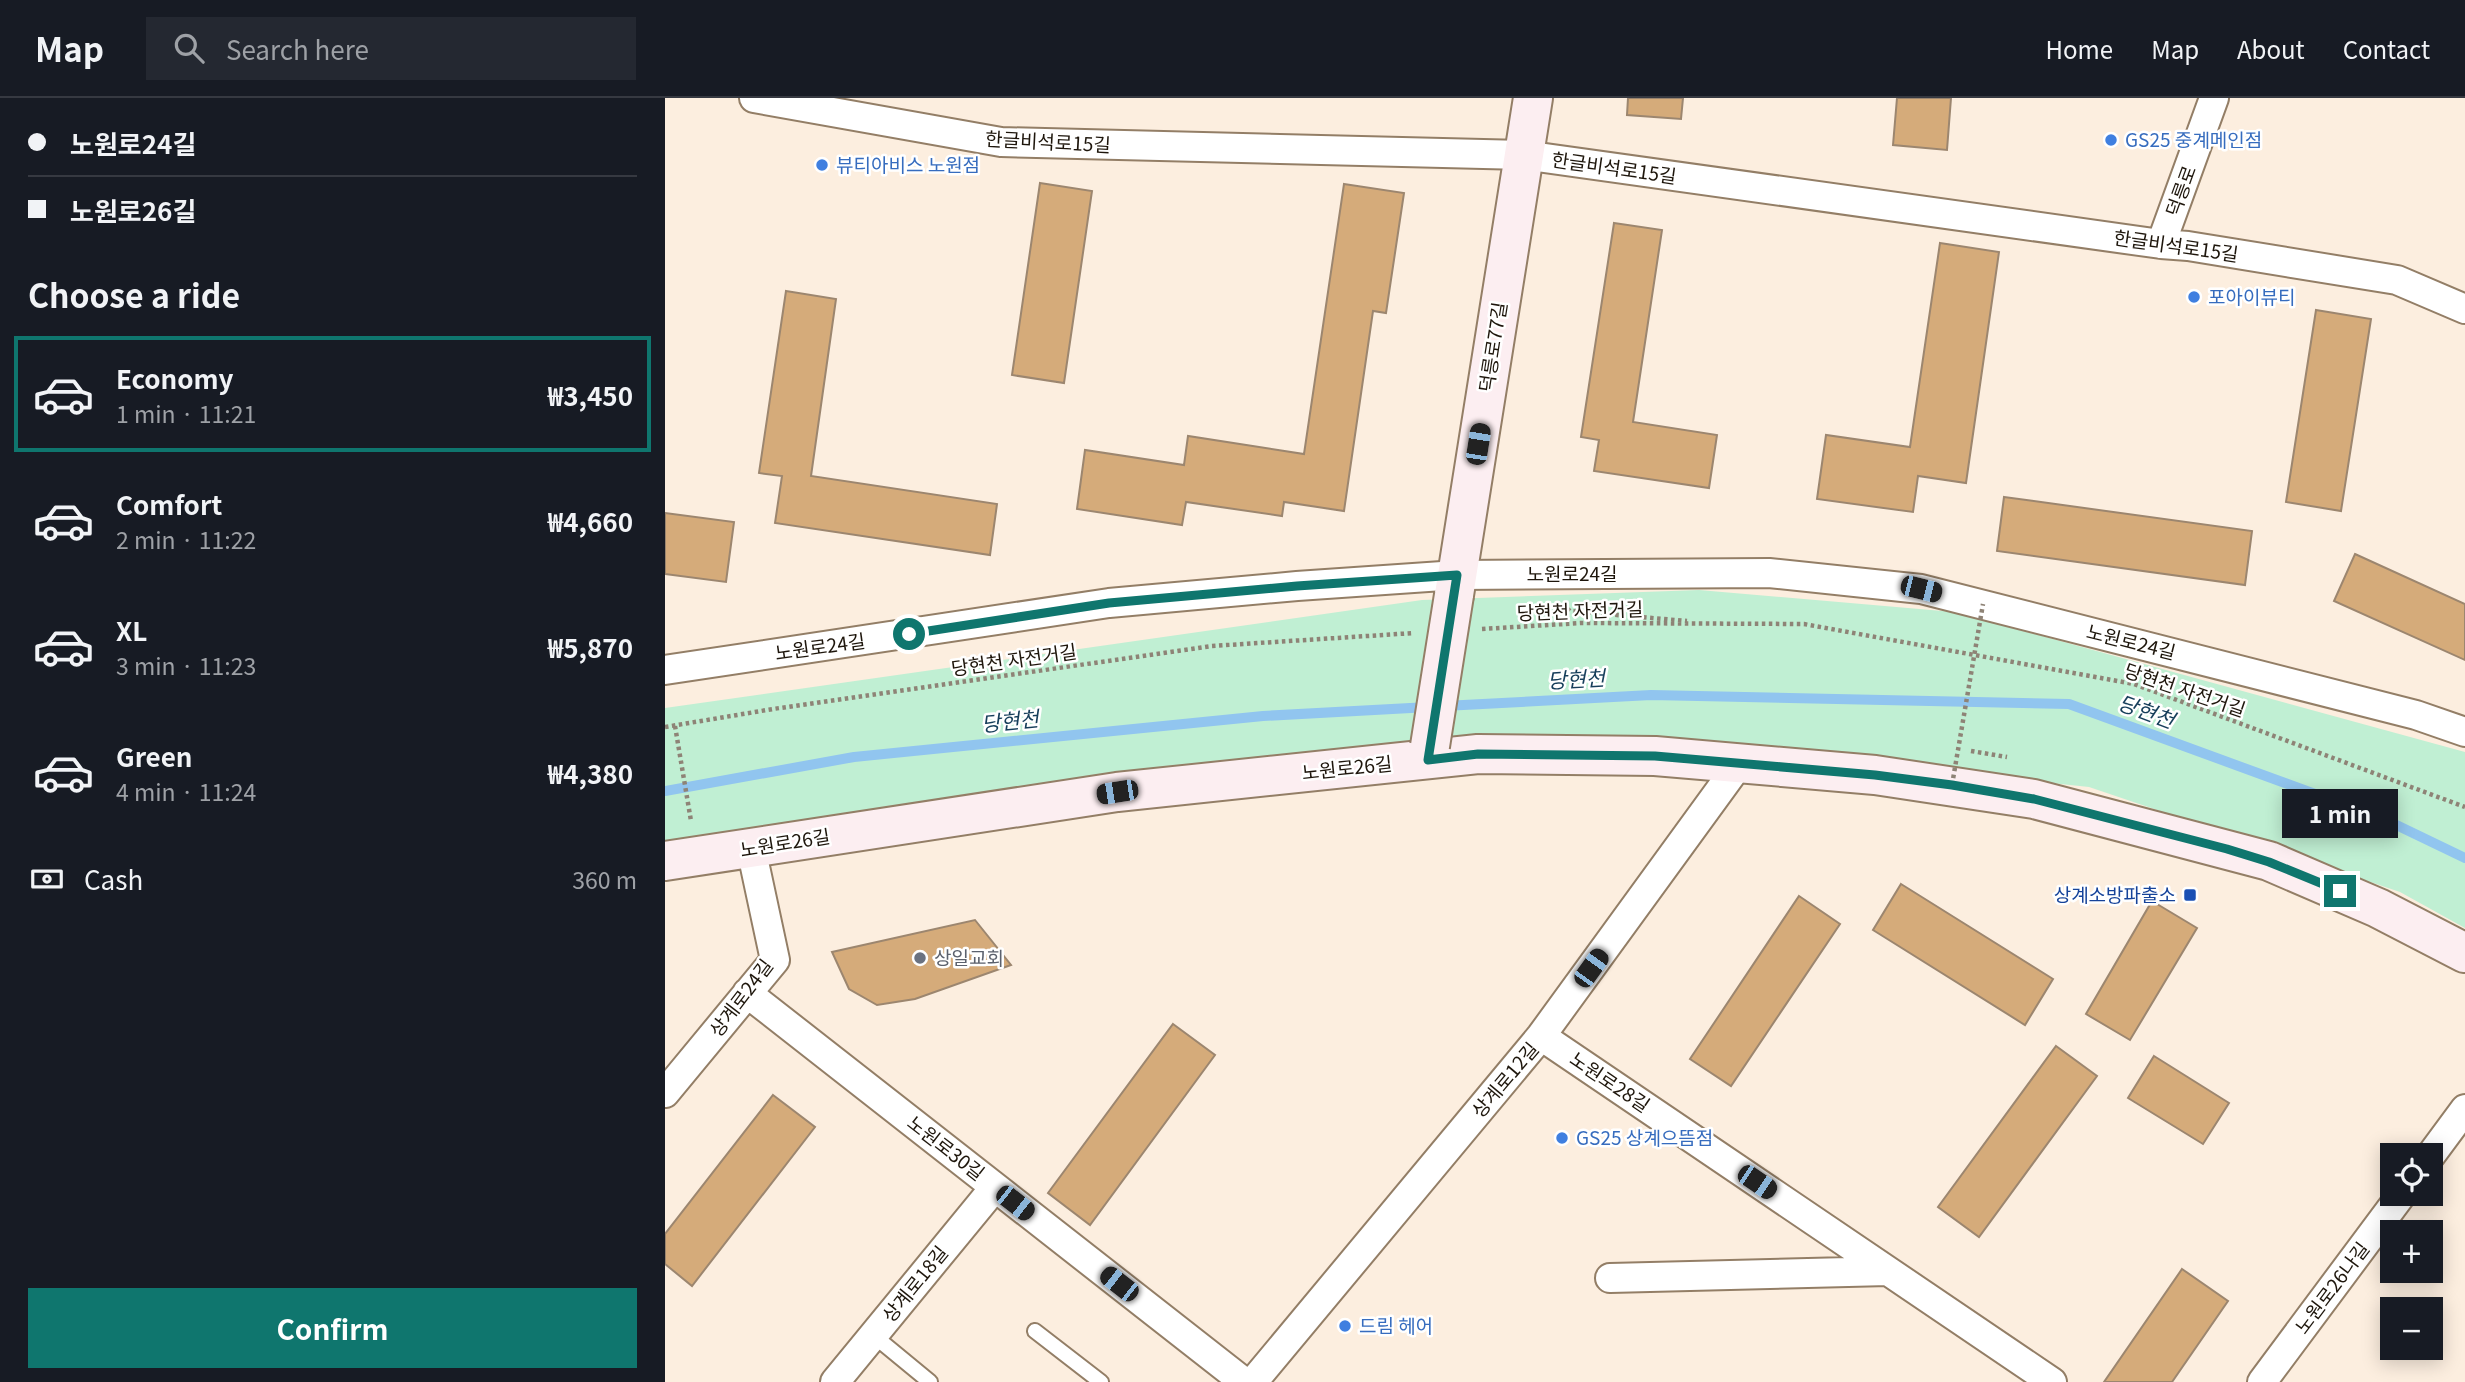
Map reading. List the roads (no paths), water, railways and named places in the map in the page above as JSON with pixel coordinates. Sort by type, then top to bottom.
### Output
[{"type":"main road","name":"덕릉로77길","points":[[1429,753],[1533,98]]},
{"type":"main road","name":"노원로26길","points":[[665,861],[1117,792],[1429,753],[1655,756],[1875,775],[2034,799],[2269,862],[2378,908],[2465,953]]},
{"type":"street","name":"한글비석로15길","points":[[754,98],[1001,142],[1524,155],[2188,246],[2397,279],[2465,309]]},
{"type":"street","name":"덕릉로","points":[[2161,244],[2214,98]]},
{"type":"street","name":"노원로24길","points":[[665,670],[1109,603],[1297,586],[1456,585],[1556,574],[1769,573],[1921,589],[2416,715],[2465,732]]},
{"type":"street","name":"상계로12길","points":[[1253,1382],[1541,1036],[1739,764]]},
{"type":"street","name":"상계로24길","points":[[665,1093],[775,960],[751,848]]},
{"type":"street","name":"노원로30길","points":[[747,993],[1244,1382]]},
{"type":"street","name":"노원로28길","points":[[1541,1036],[2048,1381]]},
{"type":"street","points":[[2440,1143],[2465,1109]]},
{"type":"street","name":"상계로18길","points":[[835,1382],[995,1187]]},
{"type":"street","name":"노원로26나길","points":[[2262,1382],[2393,1206]]},
{"type":"street","points":[[1609,1278],[1888,1271]]},
{"type":"lane","points":[[1035,1331],[1101,1382]]},
{"type":"lane","points":[[873,1335],[930,1382]]},
{"type":"waterway","name":"당현천","points":[[1444,706],[1651,695],[2069,704],[2386,820],[2465,858]]},
{"type":"waterway","name":"당현천","points":[[665,791],[854,757],[1263,716],[1429,707]]},
{"type":"place","name":"GS25 중계메인점","points":[[2111,140]]},
{"type":"place","name":"뷰티아비스 노원점","points":[[822,165]]},
{"type":"place","name":"포아이뷰티","points":[[2194,297]]},
{"type":"place","name":"상계소방파출소","points":[[2190,895]]},
{"type":"place","name":"상일교회","points":[[920,958]]},
{"type":"place","name":"GS25 상계으뜸점","points":[[1562,1138]]},
{"type":"place","name":"드림 헤어","points":[[1345,1326]]}]
